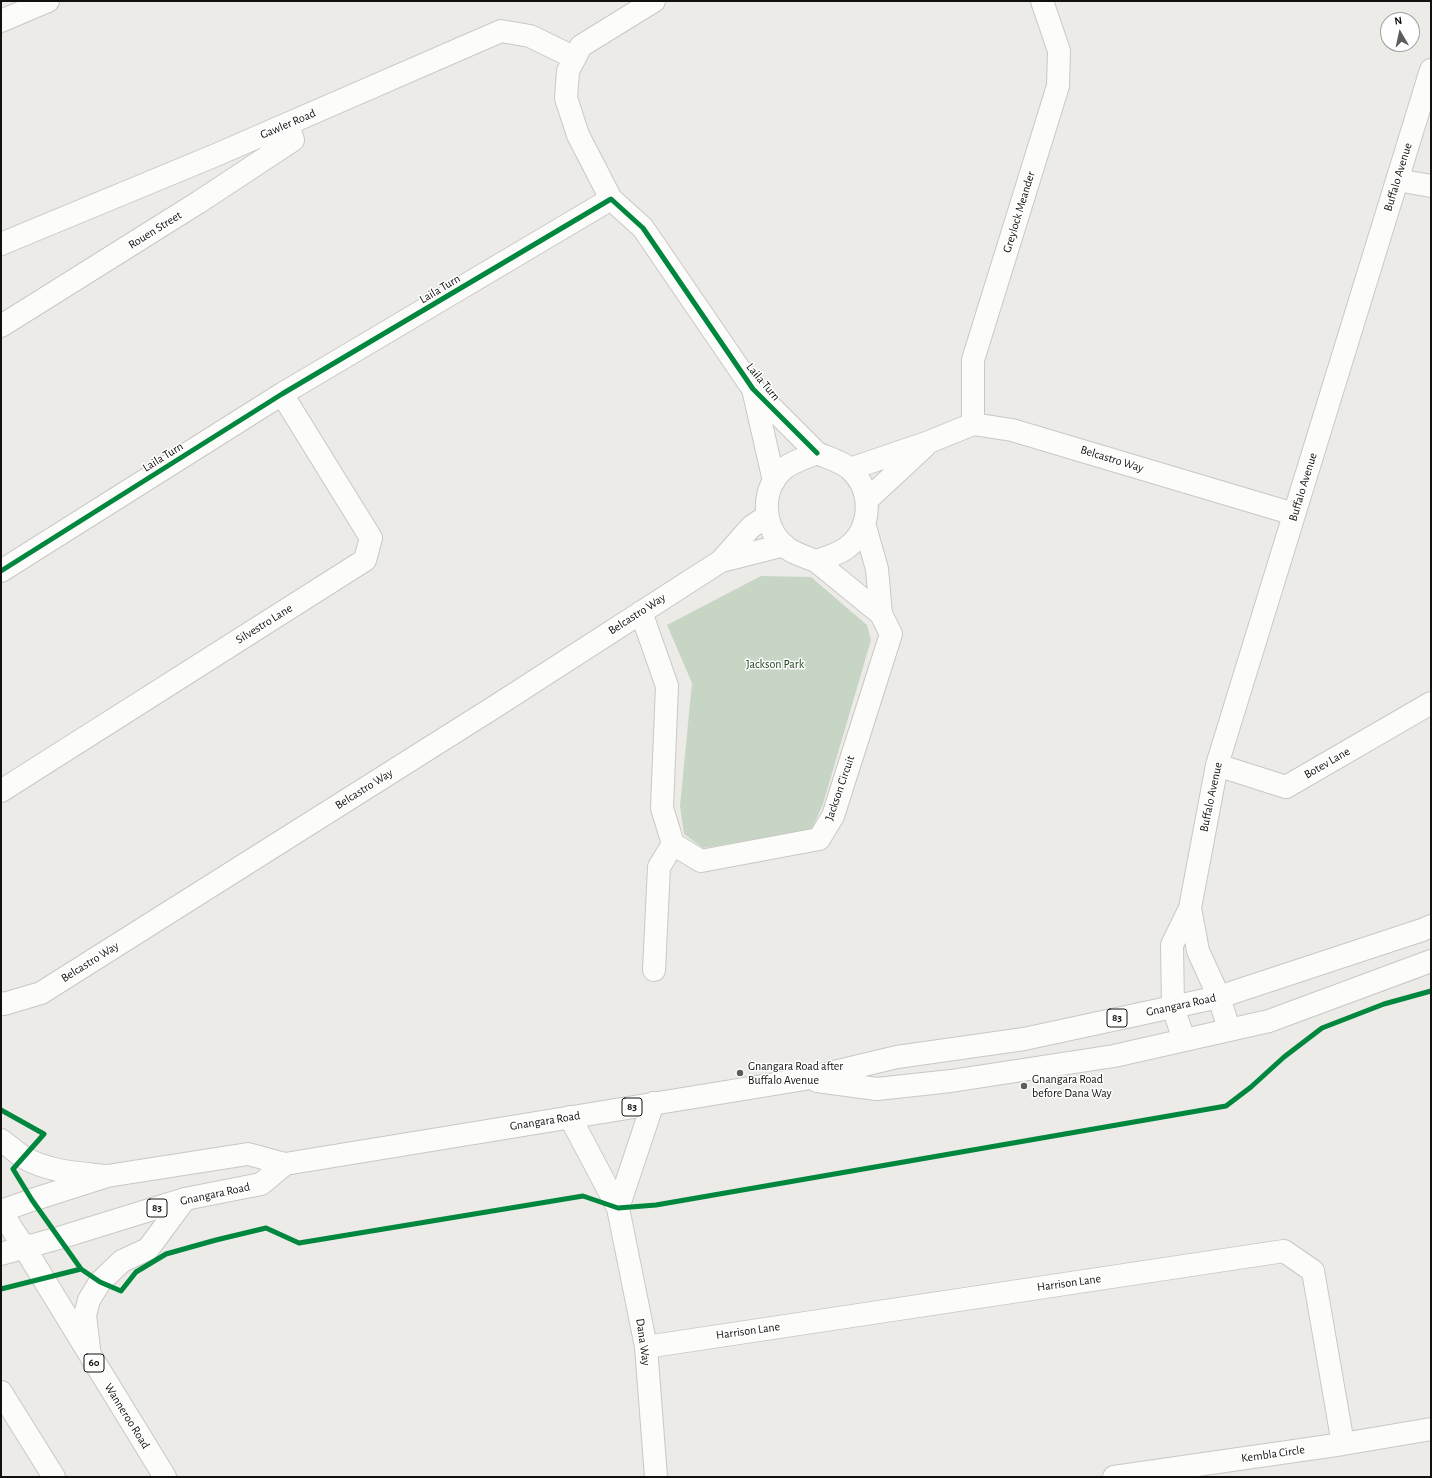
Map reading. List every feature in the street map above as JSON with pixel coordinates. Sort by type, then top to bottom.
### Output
[{"type":"main road","points":[[1,21],[48,1]]},
{"type":"main road","points":[[610,199],[578,135],[566,98],[568,71],[581,46],[654,1]]},
{"type":"main road","name":"Greylock Meander","points":[[973,424],[973,360],[1058,86],[1059,51],[1042,1]]},
{"type":"main road","name":"Gawler Road","points":[[1,244],[288,124],[501,31],[530,36],[575,58]]},
{"type":"main road","name":"Buffalo Avenue","points":[[1184,1040],[1173,1007],[1172,945],[1190,908],[1217,765],[1431,70]]},
{"type":"main road","name":"Rouen Street","points":[[1,326],[199,202],[293,140],[288,124]]},
{"type":"main road","points":[[1397,180],[1431,186]]},
{"type":"main road","name":"Laila Turn","points":[[1,571],[282,394],[610,199],[643,228],[753,389],[817,453]]},
{"type":"main road","name":"Laila Turn","points":[[753,389],[774,481]]},
{"type":"main road","name":"Silvestro Lane","points":[[1,791],[365,560],[371,538],[282,394]]},
{"type":"main road","points":[[850,469],[929,442],[973,424]]},
{"type":"main road","name":"Belcastro Way","points":[[973,424],[1012,430],[1294,514]]},
{"type":"main road","points":[[867,500],[929,442]]},
{"type":"main road","points":[[817,453],[835,460],[850,469],[860,482],[867,500],[866,519],[858,536],[845,549],[830,556],[816,560],[797,554],[784,545],[773,532],[767,516],[767,498],[774,481],[786,468],[817,453]]},
{"type":"main road","name":"Belcastro Way","points":[[1,1003],[4,1004],[41,993],[496,706],[721,561],[751,527],[767,516]]},
{"type":"main road","name":"Jackson Circuit","points":[[673,844],[702,861],[819,840],[833,816],[891,634],[881,614],[877,569],[864,523]]},
{"type":"main road","name":"Belcastro Way","points":[[721,561],[784,545]]},
{"type":"main road","name":"Jackson Circuit","points":[[816,560],[881,614]]},
{"type":"main road","points":[[641,612],[667,686],[662,808],[673,844],[659,867],[654,970]]},
{"type":"main road","name":"Botev Lane","points":[[1217,765],[1286,787],[1431,704]]},
{"type":"main road","name":"Buffalo Avenue","points":[[1190,908],[1198,951],[1219,997],[1229,1029]]},
{"type":"main road","name":"Gnangara Road","points":[[1,1212],[32,1200],[107,1176],[248,1154],[285,1164],[805,1079],[896,1057],[1024,1038],[1219,997],[1431,926]]},
{"type":"main road","name":"Gnangara Road","points":[[805,1079],[877,1089],[951,1081],[1114,1056],[1269,1020],[1431,961]]},
{"type":"main road","name":"Dana Way","points":[[618,1208],[653,1103]]},
{"type":"main road","name":"Dana Way","points":[[570,1117],[618,1208],[646,1347],[656,1477]]},
{"type":"main road","name":"83","points":[[1,1140],[24,1157],[34,1162],[62,1171],[107,1176]]},
{"type":"main road","name":"Gnangara Road","points":[[1,1254],[186,1199],[261,1184],[285,1164]]},
{"type":"main road","points":[[89,1356],[85,1315],[89,1300],[100,1282],[122,1261],[148,1248],[186,1199]]},
{"type":"main road","name":"Wanneroo Road","points":[[1,1212],[165,1477]]},
{"type":"main road","name":"Harrison Lane","points":[[646,1347],[1284,1251],[1313,1270],[1342,1444]]},
{"type":"main road","points":[[1,1392],[54,1477]]},
{"type":"main road","name":"Kembla Circle","points":[[1114,1477],[1342,1444],[1431,1429]]},
{"type":"green space","name":"Jackson Park","points":[[761,576],[811,577],[867,625],[871,640],[823,804],[811,831],[703,848],[684,834],[680,806],[692,683],[667,625]]},
{"type":"cycle path","points":[[1,571],[282,394],[611,199],[643,228],[753,389],[817,453]]},
{"type":"cycle path","points":[[1,1110],[44,1134],[13,1169],[32,1200],[81,1269],[100,1282],[121,1291],[136,1272],[166,1254],[266,1228],[299,1243],[583,1196],[618,1208],[656,1205],[1226,1106],[1251,1087],[1284,1057],[1322,1028],[1384,1004],[1431,991]]},
{"type":"cycle path","points":[[1,1289],[81,1269]]},
{"type":"place","name":"Gnangara Road after Buffalo Avenue","points":[[740,1073]]},
{"type":"place","name":"Gnangara Road before Dana Way","points":[[1024,1086]]}]
